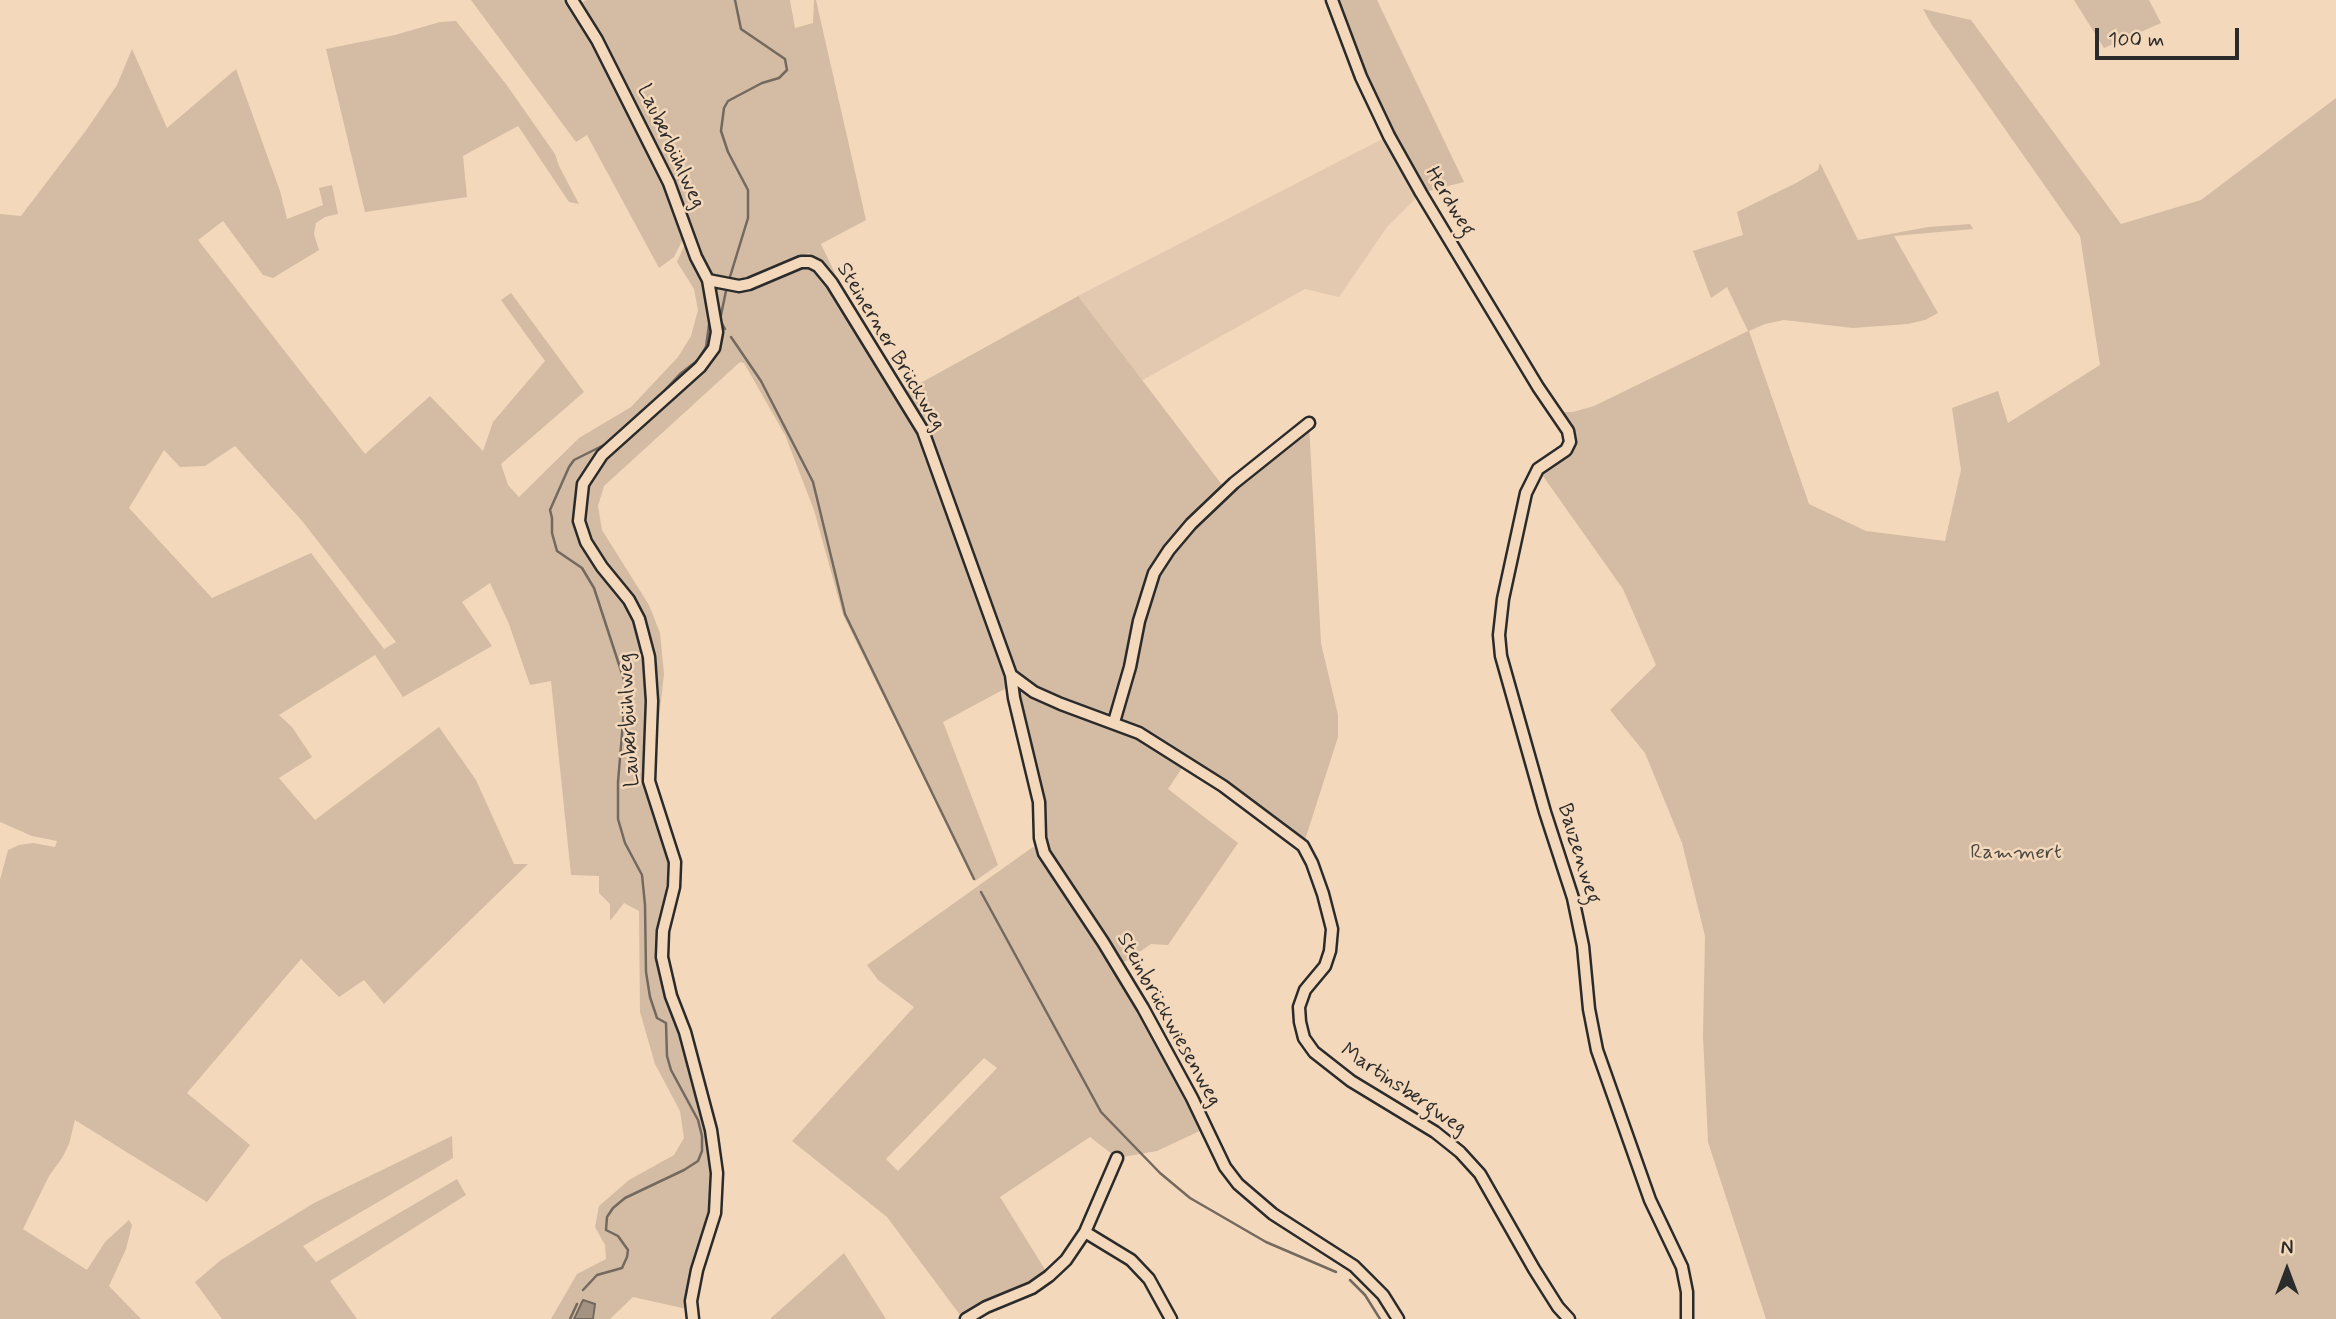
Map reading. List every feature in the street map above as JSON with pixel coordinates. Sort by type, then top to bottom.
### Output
[{"type":"street","name":"Lauberbühlweg","points":[[572,0],[597,40],[669,183],[696,257],[708,280],[717,332],[714,348],[700,367],[602,455],[583,484],[579,521],[586,542],[629,600],[639,619],[649,657],[652,701],[649,781],[675,862],[674,887],[663,931],[662,957],[671,996],[685,1032],[710,1130],[717,1173],[715,1213],[697,1270],[691,1301],[693,1319]]},
{"type":"street","name":"Herdweg","points":[[1332,0],[1361,77],[1389,136],[1538,387],[1556,412]]},
{"type":"street","name":"Steinerner Brückweg","points":[[708,280],[739,286],[749,285],[800,262],[810,262],[818,266],[832,283],[923,431],[1011,675]]},
{"type":"street","name":"Bauzenweg","points":[[1556,412],[1568,431],[1570,442],[1566,450],[1538,469],[1526,494],[1503,598],[1499,635],[1501,656],[1545,812],[1573,898],[1583,946],[1589,1009],[1597,1051],[1650,1200],[1682,1267],[1687,1292],[1687,1319]]},
{"type":"street","points":[[1114,722],[1154,573],[1191,524],[1234,483],[1309,423]]},
{"type":"street","name":"Martinsbergweg","points":[[1011,675],[1034,692],[1139,733],[1195,768],[1303,846],[1319,884],[1332,929],[1330,951],[1325,966],[1306,990],[1299,1007],[1304,1038],[1314,1052],[1351,1081],[1435,1132],[1460,1152],[1480,1174],[1534,1269],[1558,1307],[1569,1319]]},
{"type":"street","name":"Steinbrückwiesenweg","points":[[1011,675],[1039,802],[1040,838],[1044,853],[1143,1008],[1192,1098],[1225,1167],[1238,1184],[1273,1214],[1354,1266],[1383,1295],[1398,1319]]},
{"type":"street","points":[[966,1319],[986,1307],[1032,1288],[1066,1260],[1085,1232],[1117,1158]]},
{"type":"street","points":[[1085,1232],[1131,1260],[1149,1279],[1171,1319]]},
{"type":"shaded area","points":[[1385,134],[1421,193],[1387,227],[1339,297],[1305,289],[1141,381],[1078,296],[1383,139]]},
{"type":"shaded area","points":[[583,1300],[595,1304],[593,1319],[574,1319]]},
{"type":"green space","points":[[471,0],[567,0],[667,184],[683,227],[682,241],[674,257],[659,268],[587,135],[576,142]]},
{"type":"green space","points":[[587,0],[790,0],[795,28],[813,23],[816,0],[866,220],[821,244],[851,307],[821,262],[809,253],[748,282],[723,280],[713,276],[704,265],[660,149],[580,3]]},
{"type":"green space","points":[[1336,0],[1377,0],[1464,182],[1421,193],[1366,76]]},
{"type":"green space","points":[[2074,0],[2149,0],[2161,23],[2104,48]]},
{"type":"green space","name":"Rammert","points":[[1923,9],[1971,20],[2121,224],[2201,200],[2336,98],[2336,1319],[1766,1319],[1708,1142],[1703,1036],[1705,936],[1682,843],[1645,753],[1610,710],[1656,665],[1623,589],[1538,469],[1570,442],[1556,412],[1573,412],[1594,406],[1748,331],[1727,287],[1711,298],[1693,251],[1743,235],[1737,212],[1798,182],[1818,170],[1820,163],[1858,240],[1928,227],[1970,224],[1973,229],[1894,236],[1938,313],[1925,320],[1853,328],[1784,320],[1749,331],[1809,504],[1866,531],[1945,541],[1961,470],[1952,408],[1998,391],[2008,423],[2100,365],[2080,236]]},
{"type":"green space","points":[[456,21],[506,84],[555,154],[579,204],[569,202],[518,126],[463,156],[467,197],[365,212],[326,49],[395,35],[440,22]]},
{"type":"green space","points":[[132,49],[167,128],[236,69],[280,191],[287,219],[323,205],[319,188],[332,185],[338,214],[325,217],[316,223],[314,234],[319,250],[273,278],[263,275],[223,221],[198,240],[365,454],[430,396],[483,451],[493,422],[545,361],[501,300],[511,293],[584,392],[501,464],[508,485],[519,497],[579,438],[631,407],[678,357],[691,336],[698,310],[694,289],[677,262],[687,239],[703,284],[713,324],[713,342],[722,336],[716,302],[717,285],[734,288],[795,266],[812,266],[830,285],[921,431],[929,454],[924,457],[925,460],[929,458],[1010,686],[943,722],[998,865],[975,881],[843,615],[814,510],[785,435],[744,363],[740,362],[604,486],[598,506],[602,530],[649,605],[660,633],[664,674],[647,782],[673,862],[660,957],[709,1131],[713,1172],[712,1210],[691,1279],[687,1309],[633,1297],[610,1319],[593,1319],[595,1316],[583,1300],[574,1319],[551,1319],[577,1274],[606,1259],[605,1245],[595,1227],[599,1206],[629,1180],[674,1155],[684,1138],[680,1111],[655,1064],[640,1012],[639,911],[624,903],[610,921],[610,904],[599,893],[599,876],[571,875],[551,681],[530,685],[509,624],[490,583],[462,602],[492,646],[403,697],[375,655],[279,715],[292,727],[312,757],[279,778],[315,820],[439,727],[476,780],[514,864],[528,864],[384,1004],[364,980],[339,997],[301,959],[187,1093],[250,1145],[207,1202],[75,1120],[69,1144],[49,1176],[23,1229],[87,1270],[105,1242],[129,1220],[132,1225],[126,1249],[109,1286],[141,1319],[0,1319],[0,880],[8,850],[33,843],[55,847],[57,841],[32,836],[0,822],[0,214],[21,216],[117,85]],"holes":[[[235,446],[303,522],[396,642],[384,649],[311,553],[212,598],[129,508],[164,450],[180,467],[205,466]]]},
{"type":"green space","points":[[1078,296],[1226,490],[1309,423],[1321,643],[1338,715],[1338,737],[1303,846],[1186,762],[1168,789],[1238,843],[1168,945],[1151,944],[1118,964],[1206,1128],[1157,1151],[1117,1158],[1090,1137],[1000,1197],[1049,1276],[963,1319],[887,1217],[792,1141],[914,1007],[878,980],[867,965],[1033,847],[1038,849],[1040,819],[1009,659],[927,428],[906,391]],"holes":[[[984,1058],[997,1068],[898,1171],[886,1159]]]},
{"type":"green space","points":[[452,1136],[453,1158],[303,1246],[316,1262],[457,1179],[466,1195],[330,1281],[357,1319],[222,1319],[195,1282],[221,1260],[314,1203]]},
{"type":"green space","points":[[844,1253],[886,1319],[771,1319],[771,1318]]},
{"type":"waterway","points":[[729,280],[748,218],[748,190],[728,152],[721,131],[724,108],[728,101],[762,83],[779,78],[787,70],[785,59],[741,29],[735,0]]},
{"type":"waterway","points":[[717,319],[721,315],[727,286]]},
{"type":"waterway","points":[[720,320],[725,329]]},
{"type":"waterway","points":[[651,405],[680,374],[698,360],[706,347],[709,325],[712,323]]},
{"type":"waterway","points":[[731,337],[761,381],[813,482],[845,614],[974,879]]},
{"type":"waterway","points":[[583,1290],[597,1275],[622,1268],[627,1257],[628,1250],[618,1236],[606,1230],[607,1217],[613,1208],[625,1198],[684,1170],[698,1161],[702,1151],[698,1120],[671,1070],[667,1056],[666,1023],[657,1018],[650,997],[646,972],[642,875],[625,843],[618,819],[618,782],[626,686],[594,588],[582,568],[557,551],[552,533],[550,510],[569,467],[574,460],[610,442]]},
{"type":"waterway","points":[[981,892],[1101,1112],[1160,1173],[1190,1198],[1266,1242],[1336,1272]]},
{"type":"waterway","points":[[1350,1280],[1365,1295],[1380,1319]]},
{"type":"waterway","points":[[570,1319],[577,1304]]}]
